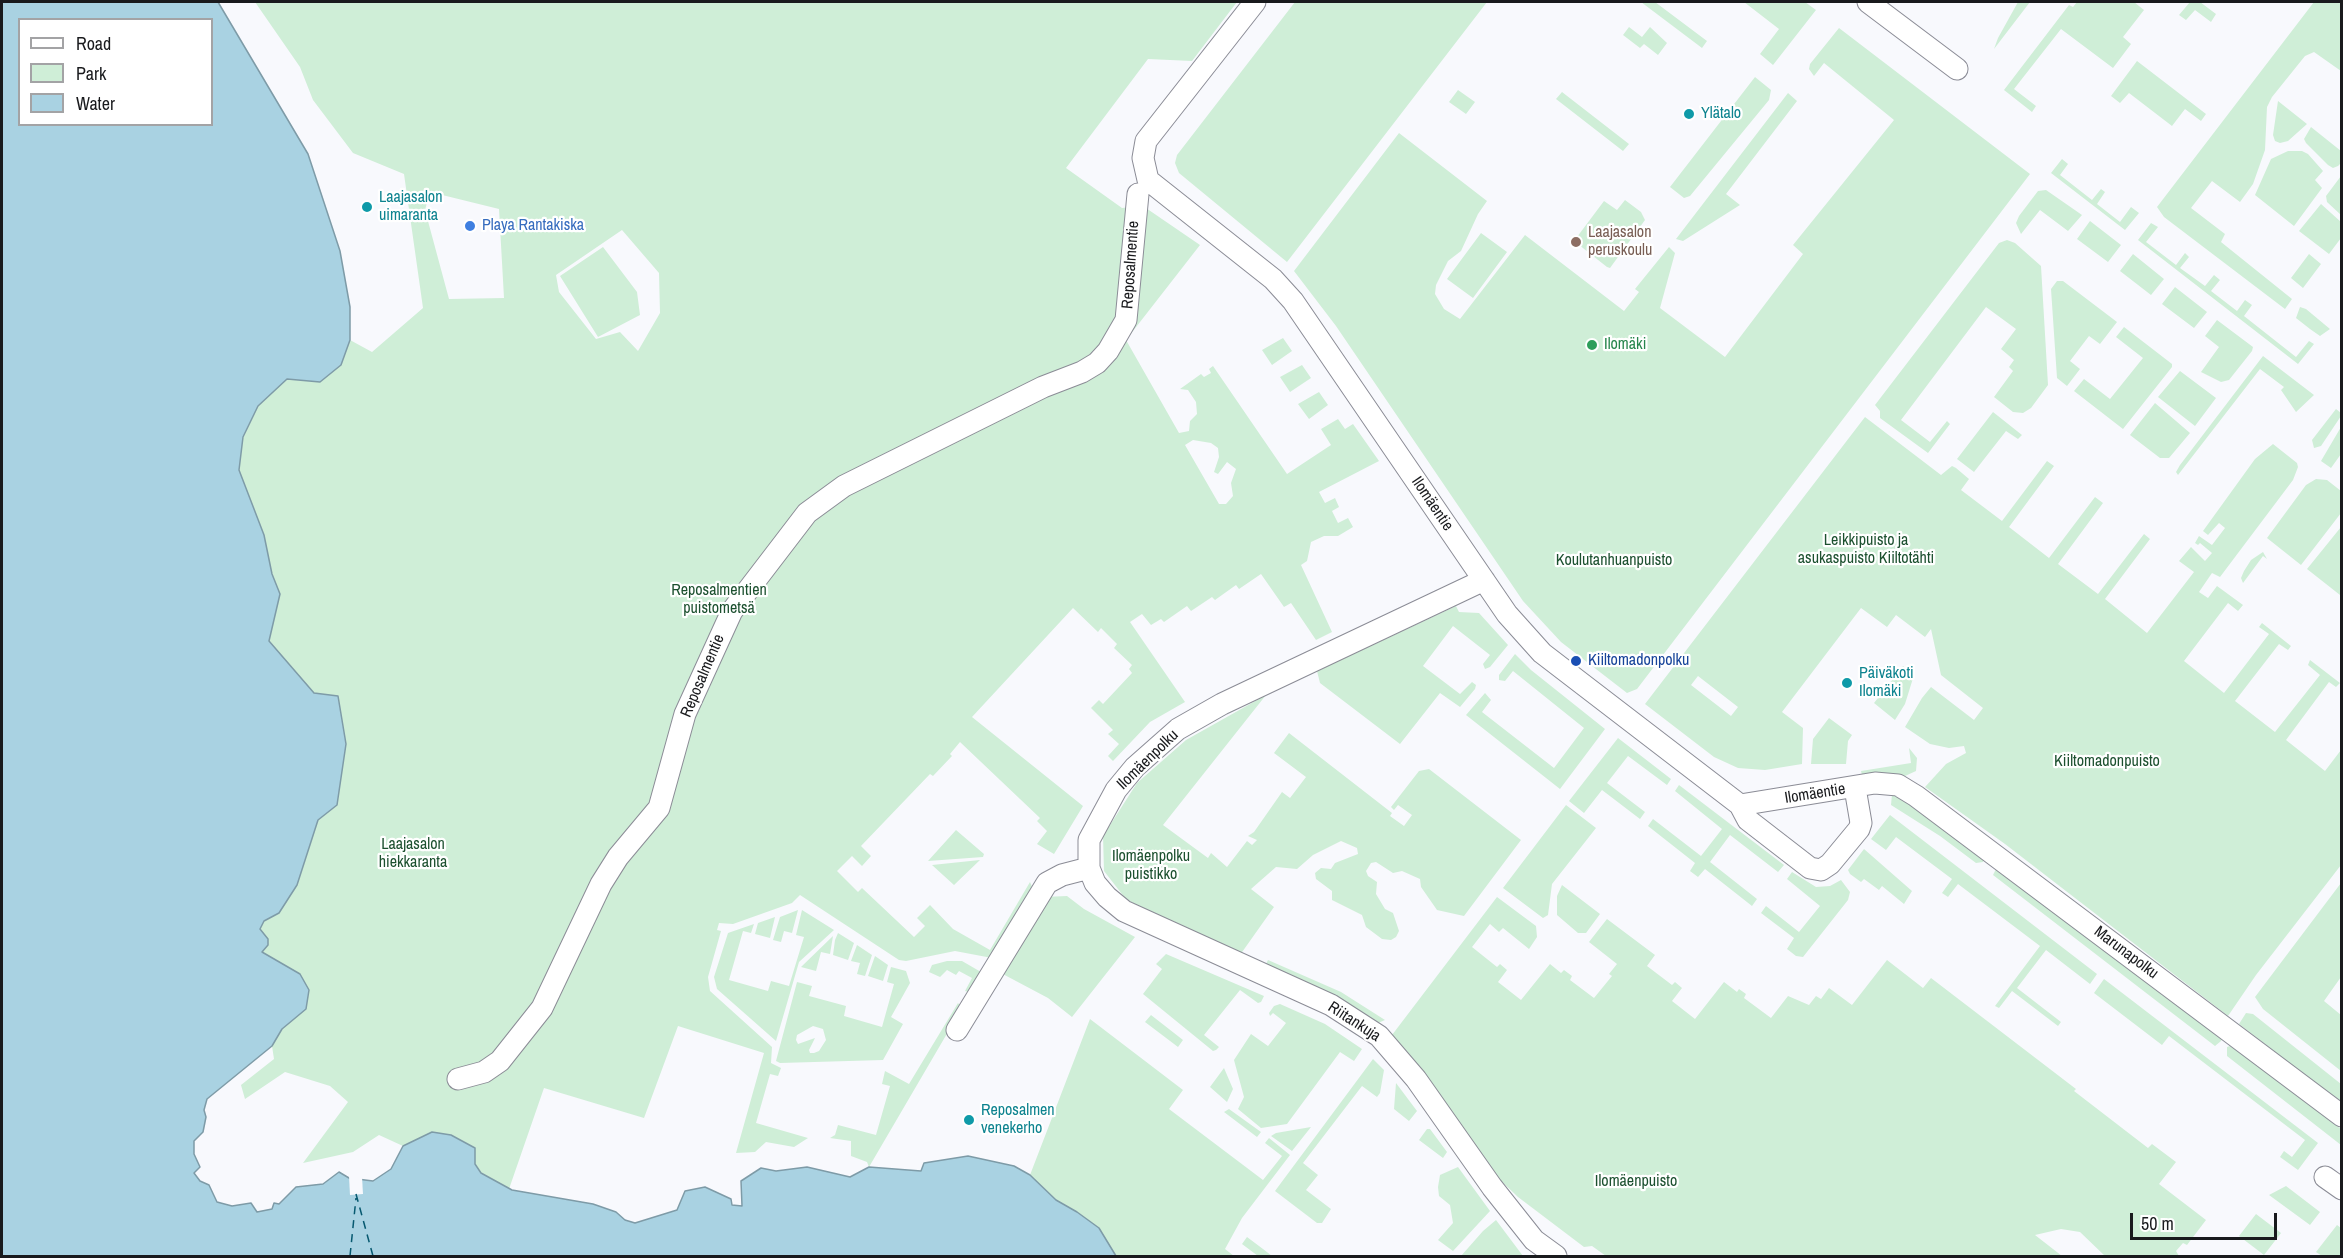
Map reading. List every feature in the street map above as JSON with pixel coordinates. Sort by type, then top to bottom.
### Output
[{"type":"street","name":"Reposalmentie","points":[[458,1079],[484,1072],[500,1061],[542,1008],[601,884],[618,856],[659,808],[685,714],[732,611],[807,513],[844,486],[1043,387],[1082,372],[1097,363],[1108,351],[1126,320],[1143,187],[1143,158],[1146,141],[1255,2]]},
{"type":"street","points":[[1868,2],[1957,69]]},
{"type":"street","name":"Ilomäentie","points":[[1143,187],[1273,279],[1293,302],[1507,614],[1542,653],[1740,805],[1748,820],[1810,868],[1821,870],[1830,864],[1859,829],[1861,823],[1855,788]]},
{"type":"street","name":"Ilomäenpolku","points":[[1089,868],[1089,840],[1116,790],[1144,759],[1178,729],[1222,704],[1484,580]]},
{"type":"street","name":"Ilomäentie","points":[[1740,805],[1888,783],[1909,791]]},
{"type":"street","name":"Marunapolku","points":[[1909,791],[2342,1116]]},
{"type":"street","points":[[957,1030],[1047,883],[1062,875],[1089,868]]},
{"type":"street","name":"Riitankuja","points":[[1089,868],[1095,883],[1124,911],[1331,1005],[1379,1036],[1416,1079],[1492,1187],[1534,1240],[1556,1257]]},
{"type":"green space","name":"Reposalmentien puistometsä","points":[[255,2],[1237,2],[1192,61],[1148,59],[1066,168],[1122,208],[1143,206],[1200,245],[1126,340],[1179,433],[1189,431],[1190,421],[1197,414],[1196,402],[1188,390],[1180,389],[1201,374],[1204,377],[1211,373],[1209,369],[1213,366],[1287,474],[1331,445],[1321,429],[1338,419],[1345,429],[1353,424],[1379,461],[1319,492],[1325,503],[1335,498],[1339,507],[1332,511],[1338,523],[1348,518],[1353,527],[1338,536],[1324,536],[1311,542],[1307,561],[1301,565],[1332,632],[1316,640],[1291,603],[1284,607],[1261,574],[1239,589],[1236,585],[1215,600],[1212,597],[1191,611],[1187,606],[1164,622],[1161,619],[1151,625],[1142,614],[1130,622],[1185,702],[1150,722],[1113,761],[1108,756],[1119,744],[1108,734],[1113,730],[1091,708],[1099,700],[1103,704],[1132,673],[1129,669],[1132,665],[1114,648],[1117,644],[1101,628],[1098,632],[1073,608],[972,717],[1083,806],[1054,854],[1037,844],[1047,831],[1037,821],[1040,818],[960,742],[950,754],[952,756],[933,776],[930,774],[861,846],[871,856],[862,866],[852,856],[837,871],[858,892],[862,888],[914,937],[925,926],[917,918],[930,905],[953,929],[990,950],[1030,882],[1033,889],[992,958],[955,951],[906,961],[899,960],[800,895],[792,903],[733,924],[719,923],[717,930],[721,931],[708,977],[710,991],[772,1047],[771,1063],[781,1068],[778,1076],[770,1074],[756,1123],[808,1138],[794,1147],[766,1142],[755,1152],[736,1153],[764,1053],[678,1026],[644,1118],[544,1088],[509,1189],[481,1173],[475,1164],[432,1132],[403,1146],[379,1135],[353,1152],[303,1163],[348,1102],[330,1086],[285,1072],[245,1099],[241,1085],[274,1059],[272,1046],[282,1029],[306,1008],[277,960],[267,957],[262,951],[260,929],[264,921],[279,913],[297,885],[318,820],[337,805],[314,693],[269,641],[280,594],[272,574],[264,535],[239,470],[243,438],[258,406],[287,379],[320,382],[341,365],[350,340],[372,352],[423,308],[404,174],[353,153],[313,100],[300,67]],"holes":[[[430,192],[499,209],[504,298],[449,299],[425,210]],[[622,230],[659,273],[660,313],[638,351],[620,332],[596,339],[559,292],[556,275]],[[1193,440],[1211,443],[1218,448],[1219,457],[1214,472],[1218,474],[1227,462],[1236,469],[1231,483],[1233,496],[1226,504],[1219,504],[1185,445]]]},
{"type":"green space","points":[[1295,2],[1487,2],[1287,262],[1179,173],[1175,163],[1177,155]]},
{"type":"green space","points":[[1641,2],[1655,2],[1707,41],[1702,48]]},
{"type":"green space","points":[[1744,2],[1805,2],[1816,10],[1773,65],[1760,54],[1779,29]]},
{"type":"green space","points":[[2018,2],[2030,2],[1994,49],[1998,38]]},
{"type":"green space","points":[[2077,2],[2134,2],[2144,10],[2123,37],[2131,44],[2113,68],[2061,29],[2014,89],[2036,106],[2032,112],[2004,90],[2069,5],[2073,7]]},
{"type":"green space","points":[[2190,2],[2200,2],[2216,14],[2211,22],[2195,10],[2186,20],[2179,15]]},
{"type":"green space","points":[[2314,2],[2341,2],[2341,71],[2314,52],[2305,56],[2272,97],[2267,107],[2265,150],[2253,184],[2240,202],[2212,181],[2191,208],[2225,234],[2221,242],[2292,299],[2285,309],[2164,217],[2157,207]]},
{"type":"green space","points":[[1629,27],[1642,37],[1650,27],[1667,43],[1658,55],[1644,44],[1640,48],[1623,35]]},
{"type":"green space","name":"Koulutanhuanpuisto","points":[[1839,28],[2030,174],[1637,689],[1627,693],[1561,642],[1523,601],[1336,326],[1294,271],[1399,133],[1487,201],[1478,214],[1461,251],[1448,261],[1436,285],[1435,294],[1444,309],[1460,319],[1525,235],[1624,311],[1639,292],[1635,289],[1669,247],[1675,253],[1660,308],[1725,357],[1803,254],[1793,245],[1894,120],[1824,63],[1814,76],[1809,69],[1810,64]]},
{"type":"green space","points":[[2137,61],[2206,114],[2201,121],[2185,109],[2172,126],[2129,93],[2120,103],[2111,96]]},
{"type":"green space","points":[[1755,77],[1771,90],[1769,100],[1690,196],[1684,198],[1670,187]]},
{"type":"green space","points":[[1458,90],[1475,102],[1466,114],[1449,102]]},
{"type":"green space","points":[[1562,92],[1629,144],[1623,151],[1556,99]]},
{"type":"green space","points":[[1788,93],[1797,101],[1726,194],[1740,205],[1683,241],[1676,239]]},
{"type":"green space","points":[[2278,101],[2307,124],[2288,141],[2280,143],[2275,141],[2273,135]]},
{"type":"green space","points":[[2311,127],[2341,151],[2341,163],[2338,166],[2333,168],[2328,165],[2306,143],[2304,139]]},
{"type":"green space","points":[[2288,151],[2302,151],[2308,154],[2323,171],[2315,180],[2322,188],[2294,226],[2255,195],[2271,159]]},
{"type":"green space","points":[[2062,159],[2068,164],[2060,175],[2092,200],[2101,189],[2105,192],[2097,204],[2120,222],[2131,207],[2139,213],[2125,230],[2051,173]]},
{"type":"green space","points":[[2341,176],[2341,215],[2327,202],[2326,196]]},
{"type":"green space","points":[[2046,190],[2082,215],[2068,231],[2040,210],[2021,234],[2016,223],[2019,216],[2038,191]]},
{"type":"green space","points":[[1625,200],[1641,212],[1645,220],[1610,268],[1574,241],[1604,201],[1617,210]]},
{"type":"green space","points":[[2321,204],[2341,222],[2341,238],[2329,254],[2299,231]]},
{"type":"green space","points":[[2090,221],[2121,245],[2108,262],[2077,239]]},
{"type":"green space","points":[[2151,223],[2158,227],[2146,242],[2176,265],[2185,253],[2189,257],[2180,268],[2205,286],[2214,275],[2220,280],[2211,291],[2237,311],[2245,300],[2252,305],[2244,316],[2296,357],[2309,341],[2314,344],[2298,364],[2138,240]]},
{"type":"green space","points":[[1481,233],[1507,252],[1473,298],[1447,279]]},
{"type":"green space","points":[[2007,240],[2015,243],[2041,266],[2048,385],[2031,408],[2023,413],[2013,412],[1994,397],[2013,371],[2009,367],[2014,360],[2001,349],[2016,329],[1986,307],[1901,420],[1930,442],[1947,421],[1950,424],[1928,453],[1880,418],[1880,411],[1875,405],[1999,243]]},
{"type":"green space","points":[[603,247],[637,292],[640,315],[598,337],[560,276]]},
{"type":"green space","points":[[2133,254],[2164,279],[2151,295],[2120,271]]},
{"type":"green space","points":[[2309,254],[2321,264],[2303,288],[2291,278]]},
{"type":"green space","points":[[2057,281],[2063,281],[2117,322],[2100,344],[2089,336],[2070,361],[2080,369],[2067,386],[2057,378],[2051,289]]},
{"type":"green space","points":[[2175,287],[2207,312],[2194,328],[2162,304]]},
{"type":"green space","points":[[2300,307],[2306,309],[2330,329],[2320,336],[2310,329],[2296,318]]},
{"type":"green space","points":[[2217,320],[2253,347],[2229,380],[2221,382],[2201,372],[2219,347],[2205,336]]},
{"type":"green space","points":[[2124,327],[2172,364],[2172,367],[2123,429],[2074,391],[2084,379],[2110,399],[2143,358],[2116,337]]},
{"type":"green space","points":[[1283,338],[1292,351],[1272,365],[1262,350]]},
{"type":"green space","points":[[2263,356],[2314,395],[2296,412],[2281,390],[2284,387],[2260,369],[2178,475],[2176,472],[2180,465]]},
{"type":"green space","points":[[1302,365],[1311,378],[1290,392],[1280,377]]},
{"type":"green space","points":[[2180,371],[2216,398],[2195,426],[2158,397]]},
{"type":"green space","points":[[1319,392],[1328,405],[1309,419],[1298,404]]},
{"type":"green space","points":[[2155,403],[2190,433],[2169,458],[2160,458],[2130,435]]},
{"type":"green space","points":[[2336,409],[2341,416],[2321,446],[2314,448],[2312,440]]},
{"type":"green space","points":[[1993,412],[2022,435],[2018,439],[2006,431],[1974,472],[1957,459]]},
{"type":"green space","name":"Kiiltomadonpuisto","points":[[1865,417],[1941,475],[1952,466],[1956,468],[1969,479],[1961,490],[2002,521],[2047,461],[2054,466],[2009,527],[2049,558],[2095,497],[2103,503],[2058,564],[2098,594],[2144,534],[2150,539],[2105,599],[2147,633],[2194,572],[2179,561],[2191,547],[2205,561],[2212,553],[2200,543],[2198,545],[2195,543],[2199,536],[2212,545],[2225,528],[2219,523],[2208,535],[2203,531],[2255,459],[2273,444],[2297,463],[2298,467],[2293,480],[2220,577],[2212,573],[2199,592],[2208,598],[2217,586],[2243,605],[2238,611],[2228,603],[2184,661],[2224,693],[2269,634],[2259,627],[2262,623],[2291,646],[2288,650],[2279,644],[2235,701],[2275,732],[2320,675],[2308,665],[2310,660],[2340,683],[2336,687],[2329,682],[2286,740],[2325,771],[2341,750],[2341,865],[2256,975],[2228,1016],[2005,844],[1925,787],[1946,764],[1966,753],[1964,746],[1949,748],[1930,744],[1905,727],[1922,698],[1931,687],[1974,720],[1983,708],[1941,675],[1931,629],[1925,637],[1896,615],[1887,627],[1861,608],[1782,712],[1803,728],[1802,764],[1765,770],[1738,768],[1714,757],[1645,704]],"holes":[[[1698,676],[1738,707],[1731,716],[1691,685]]]},
{"type":"green space","points":[[2341,427],[2341,454],[2331,468],[2321,461]]},
{"type":"green space","points":[[2316,479],[2327,480],[2341,491],[2341,513],[2301,565],[2267,538],[2306,485]]},
{"type":"green space","points":[[2341,527],[2342,594],[2340,595],[2307,569]]},
{"type":"green space","points":[[2263,552],[2267,559],[2263,556],[2243,583],[2241,578],[2251,560]]},
{"type":"green space","points":[[1456,606],[1459,612],[1479,613],[1508,645],[1490,667],[1485,669],[1483,664],[1490,655],[1453,626],[1423,666],[1460,694],[1472,682],[1476,685],[1475,689],[1460,707],[1440,693],[1400,744],[1320,683],[1317,671]]},
{"type":"green space","points":[[1515,654],[1531,670],[1605,729],[1560,789],[1466,715],[1485,693],[1491,700],[1482,712],[1554,768],[1584,728],[1513,671],[1505,681],[1499,680],[1499,675]]},
{"type":"green space","points":[[1903,666],[1914,675],[1905,704],[1895,720],[1874,703]]},
{"type":"green space","name":"Ilomäenpolku puistikko","points":[[1266,695],[1163,825],[1208,858],[1211,853],[1227,867],[1247,841],[1252,845],[1257,840],[1248,836],[1254,832],[1282,792],[1290,798],[1306,777],[1274,753],[1289,733],[1392,813],[1390,816],[1404,826],[1412,815],[1398,805],[1394,810],[1391,807],[1419,771],[1429,769],[1521,840],[1464,916],[1437,910],[1421,887],[1420,879],[1402,871],[1393,873],[1376,862],[1371,863],[1366,871],[1368,876],[1377,882],[1376,894],[1385,909],[1393,913],[1399,931],[1391,940],[1382,939],[1366,927],[1362,915],[1332,900],[1332,891],[1316,879],[1315,873],[1321,868],[1331,869],[1335,863],[1358,854],[1357,848],[1341,841],[1313,855],[1297,869],[1276,867],[1251,889],[1274,907],[1240,955],[1151,914],[1125,898],[1104,871],[1103,836],[1137,783],[1186,740]]},
{"type":"green space","points":[[1829,718],[1852,735],[1848,741],[1846,764],[1811,764],[1813,739]]},
{"type":"green space","points":[[1618,738],[1671,779],[1667,785],[1628,756],[1607,783],[1645,812],[1640,819],[1602,790],[1584,813],[1569,801]]},
{"type":"green space","points":[[1909,748],[1917,758],[1916,771],[1905,776],[1863,779],[1861,771],[1911,763]]},
{"type":"green space","points":[[1679,785],[1784,865],[1778,872],[1730,835],[1710,862],[1757,899],[1752,906],[1705,869],[1698,877],[1690,871],[1695,863],[1648,826],[1653,819],[1701,856],[1722,829],[1675,791]]},
{"type":"green space","points":[[1892,794],[1896,794],[1984,859],[1983,862],[1976,863],[1940,836],[1891,805]]},
{"type":"green space","points":[[1566,805],[1596,828],[1552,884],[1548,915],[1543,918],[1503,888]]},
{"type":"green space","points":[[1890,815],[2097,974],[2090,984],[2046,950],[2017,988],[2061,1022],[2058,1026],[2012,991],[1999,1008],[1995,1006],[2040,946],[1958,884],[1948,897],[1942,893],[1952,879],[1896,837],[1886,850],[1871,839]]},
{"type":"green space","points":[[956,830],[984,854],[983,857],[928,861]]},
{"type":"green space","points":[[1864,849],[1912,891],[1904,904],[1882,886],[1879,890],[1864,879],[1861,882],[1850,874],[1848,870]]},
{"type":"green space","points":[[980,860],[954,885],[932,865]]},
{"type":"green space","points":[[1997,867],[2222,1039],[2221,1041],[2215,1046],[1993,875]]},
{"type":"green space","points":[[1792,872],[1816,887],[1830,886],[1841,880],[1850,892],[1848,900],[1803,957],[1796,956],[1787,949],[1794,938],[1761,913],[1766,906],[1799,932],[1820,906],[1787,879]]},
{"type":"green space","points":[[2341,883],[2341,977],[2324,1001],[2341,1015],[2341,1071],[2263,1009],[2255,997]]},
{"type":"green space","points":[[1562,885],[1600,914],[1586,933],[1578,933],[1557,915],[1557,896]]},
{"type":"green space","points":[[1067,896],[1084,909],[1135,937],[1072,1017],[1048,998],[999,972],[1044,897]]},
{"type":"green space","name":"Ilomäenpuisto","points":[[1497,897],[1536,926],[1537,937],[1529,949],[1503,928],[1499,932],[1490,924],[1472,947],[1497,967],[1500,964],[1507,970],[1498,982],[1521,1000],[1550,964],[1561,973],[1564,970],[1572,976],[1570,980],[1594,998],[1612,976],[1609,974],[1617,964],[1589,942],[1607,919],[1655,955],[1647,966],[1672,985],[1675,982],[1682,988],[1672,1001],[1695,1019],[1724,982],[1737,992],[1739,989],[1746,994],[1744,998],[1771,1018],[1788,996],[1809,1005],[1816,996],[1821,999],[1829,988],[1852,1005],[1887,960],[1923,988],[1931,978],[2076,1089],[2074,1091],[2148,1148],[2152,1144],[2176,1162],[2159,1184],[2206,1220],[2187,1245],[2183,1243],[2176,1251],[2179,1256],[2105,1256],[2080,1232],[2061,1229],[2035,1235],[2062,1256],[1606,1256],[1592,1246],[1584,1247],[1518,1197],[1497,1177],[1392,1035]]},
{"type":"green space","points":[[798,910],[792,933],[784,931],[781,942],[773,940],[780,917]]},
{"type":"green space","points":[[802,910],[834,930],[799,962],[776,1041],[717,989],[714,977],[728,933],[754,924],[751,933],[743,931],[729,980],[768,991],[771,981],[789,986],[804,937],[796,935]]},
{"type":"green space","points":[[775,917],[770,938],[755,934],[758,923]]},
{"type":"green space","points":[[838,933],[854,943],[848,960],[833,955]]},
{"type":"green space","points":[[833,936],[830,954],[821,952],[816,971],[801,967]]},
{"type":"green space","points":[[857,945],[872,955],[865,976],[857,974],[860,963],[851,961]]},
{"type":"green space","points":[[1166,954],[1264,996],[1258,1003],[1240,990],[1204,1035],[1219,1047],[1216,1050],[1213,1051],[1143,994],[1162,969],[1156,964]]},
{"type":"green space","points":[[875,956],[888,965],[883,981],[868,976]]},
{"type":"green space","points":[[1268,960],[1341,992],[1385,1020],[1378,1023],[1265,966]]},
{"type":"green space","points":[[947,961],[962,961],[981,972],[968,992],[965,991],[972,978],[959,971],[956,975],[947,970],[940,977],[929,972],[932,965]]},
{"type":"green space","points":[[891,967],[906,971],[910,983],[891,1017],[903,1024],[883,1060],[780,1063],[776,1061],[797,982],[812,986],[809,996],[846,1006],[844,1016],[882,1027],[894,984],[887,982]],"holes":[[[813,1026],[823,1029],[826,1040],[819,1051],[810,1053],[809,1050],[815,1038],[798,1044],[797,1035]]]},
{"type":"green space","points":[[2104,979],[2318,1143],[2298,1170],[2280,1157],[2284,1151],[2292,1157],[2305,1140],[2169,1036],[2162,1045],[2094,993]]},
{"type":"green space","points":[[958,1003],[962,1008],[869,1167],[867,1162],[851,1156],[851,1141],[830,1138],[835,1135],[838,1125],[876,1135],[890,1086],[882,1084],[885,1071],[909,1084]]},
{"type":"green space","points":[[1280,1004],[1325,1024],[1362,1049],[1354,1061],[1340,1052],[1287,1124],[1261,1128],[1238,1109],[1244,1097],[1234,1060],[1251,1034],[1268,1046],[1286,1023],[1273,1013],[1270,1016],[1269,1013],[1274,1006]]},
{"type":"green space","points":[[2246,1013],[2253,1014],[2341,1084],[2341,1103],[2239,1024]]},
{"type":"green space","points":[[1151,1015],[1183,1040],[1178,1047],[1145,1022]]},
{"type":"green space","points":[[1090,1019],[1183,1090],[1169,1109],[1263,1180],[1282,1156],[1265,1143],[1269,1138],[1290,1155],[1242,1218],[1225,1249],[1234,1256],[1116,1256],[1077,1212],[1056,1200],[1030,1175]]},
{"type":"green space","points":[[2233,1045],[2341,1129],[2341,1145],[2227,1056],[2227,1047]]},
{"type":"green space","points":[[1373,1059],[1384,1070],[1380,1093],[1377,1097],[1362,1086],[1303,1163],[1318,1175],[1306,1190],[1331,1209],[1322,1223],[1317,1223],[1275,1191]]},
{"type":"green space","points":[[1224,1068],[1233,1089],[1227,1102],[1210,1087]]},
{"type":"green space","points":[[1396,1083],[1417,1111],[1409,1121],[1394,1109]]},
{"type":"green space","points":[[1229,1109],[1261,1132],[1257,1137],[1224,1112]]},
{"type":"green space","points":[[1311,1127],[1292,1151],[1271,1136],[1276,1133]]},
{"type":"green space","points":[[1427,1129],[1430,1129],[1447,1152],[1443,1158],[1419,1140]]},
{"type":"green space","points":[[1458,1167],[1490,1211],[1453,1251],[1438,1240],[1453,1223],[1450,1205],[1439,1196],[1438,1187],[1440,1175]]},
{"type":"green space","points":[[2286,1186],[2320,1212],[2310,1225],[2269,1195]]},
{"type":"green space","points":[[2256,1214],[2281,1233],[2264,1255],[2239,1236]]},
{"type":"green space","points":[[1496,1220],[1523,1256],[1461,1256],[1483,1231]]},
{"type":"green space","points":[[2337,1225],[2341,1228],[2341,1256],[2322,1256],[2316,1252]]},
{"type":"green space","points":[[1247,1237],[1272,1256],[1258,1256],[1242,1244]]},
{"type":"water","points":[[2,2],[218,2],[308,154],[340,251],[350,307],[350,340],[341,365],[320,382],[287,379],[258,406],[243,437],[239,470],[264,535],[272,574],[280,594],[269,641],[314,693],[338,696],[346,744],[337,805],[318,820],[297,885],[279,913],[264,921],[260,929],[268,939],[268,945],[262,952],[300,974],[309,990],[306,1009],[282,1029],[272,1046],[207,1099],[203,1132],[194,1141],[194,1154],[200,1167],[194,1173],[200,1181],[209,1185],[217,1202],[232,1206],[251,1203],[257,1212],[272,1209],[274,1203],[279,1204],[296,1187],[323,1184],[339,1172],[349,1178],[373,1181],[391,1169],[403,1146],[432,1132],[451,1135],[475,1148],[475,1164],[481,1173],[512,1190],[593,1204],[616,1212],[625,1220],[635,1223],[677,1210],[685,1191],[705,1187],[731,1199],[732,1205],[742,1206],[741,1181],[761,1168],[776,1171],[807,1167],[850,1177],[869,1167],[921,1171],[924,1163],[968,1156],[1014,1166],[1030,1175],[1056,1200],[1099,1228],[1116,1256],[2,1256]]},
{"type":"pier","points":[[349,1176],[362,1177],[363,1194],[350,1195]]},
{"type":"ferry route","points":[[356,1194],[373,1256]]},
{"type":"ferry route","points":[[350,1256],[356,1198]]},
{"type":"place","name":"Ylätalo","points":[[1689,114]]},
{"type":"place","name":"Laajasalon uimaranta","points":[[367,207]]},
{"type":"place","name":"Playa Rantakiska","points":[[470,226]]},
{"type":"place","name":"Laajasalon peruskoulu","points":[[1576,242]]},
{"type":"place","name":"Ilomäki","points":[[1592,345]]},
{"type":"place","name":"Kiiltomadonpolku","points":[[1576,661]]},
{"type":"place","name":"Päiväkoti Ilomäki","points":[[1847,683]]},
{"type":"place","name":"Reposalmen venekerho","points":[[969,1120]]},
{"type":"park label","name":"Leikkipuisto ja asukaspuisto Kiiltotähti","points":[[1866,550]]},
{"type":"park label","name":"Laajasalon hiekkaranta","points":[[413,854]]}]
